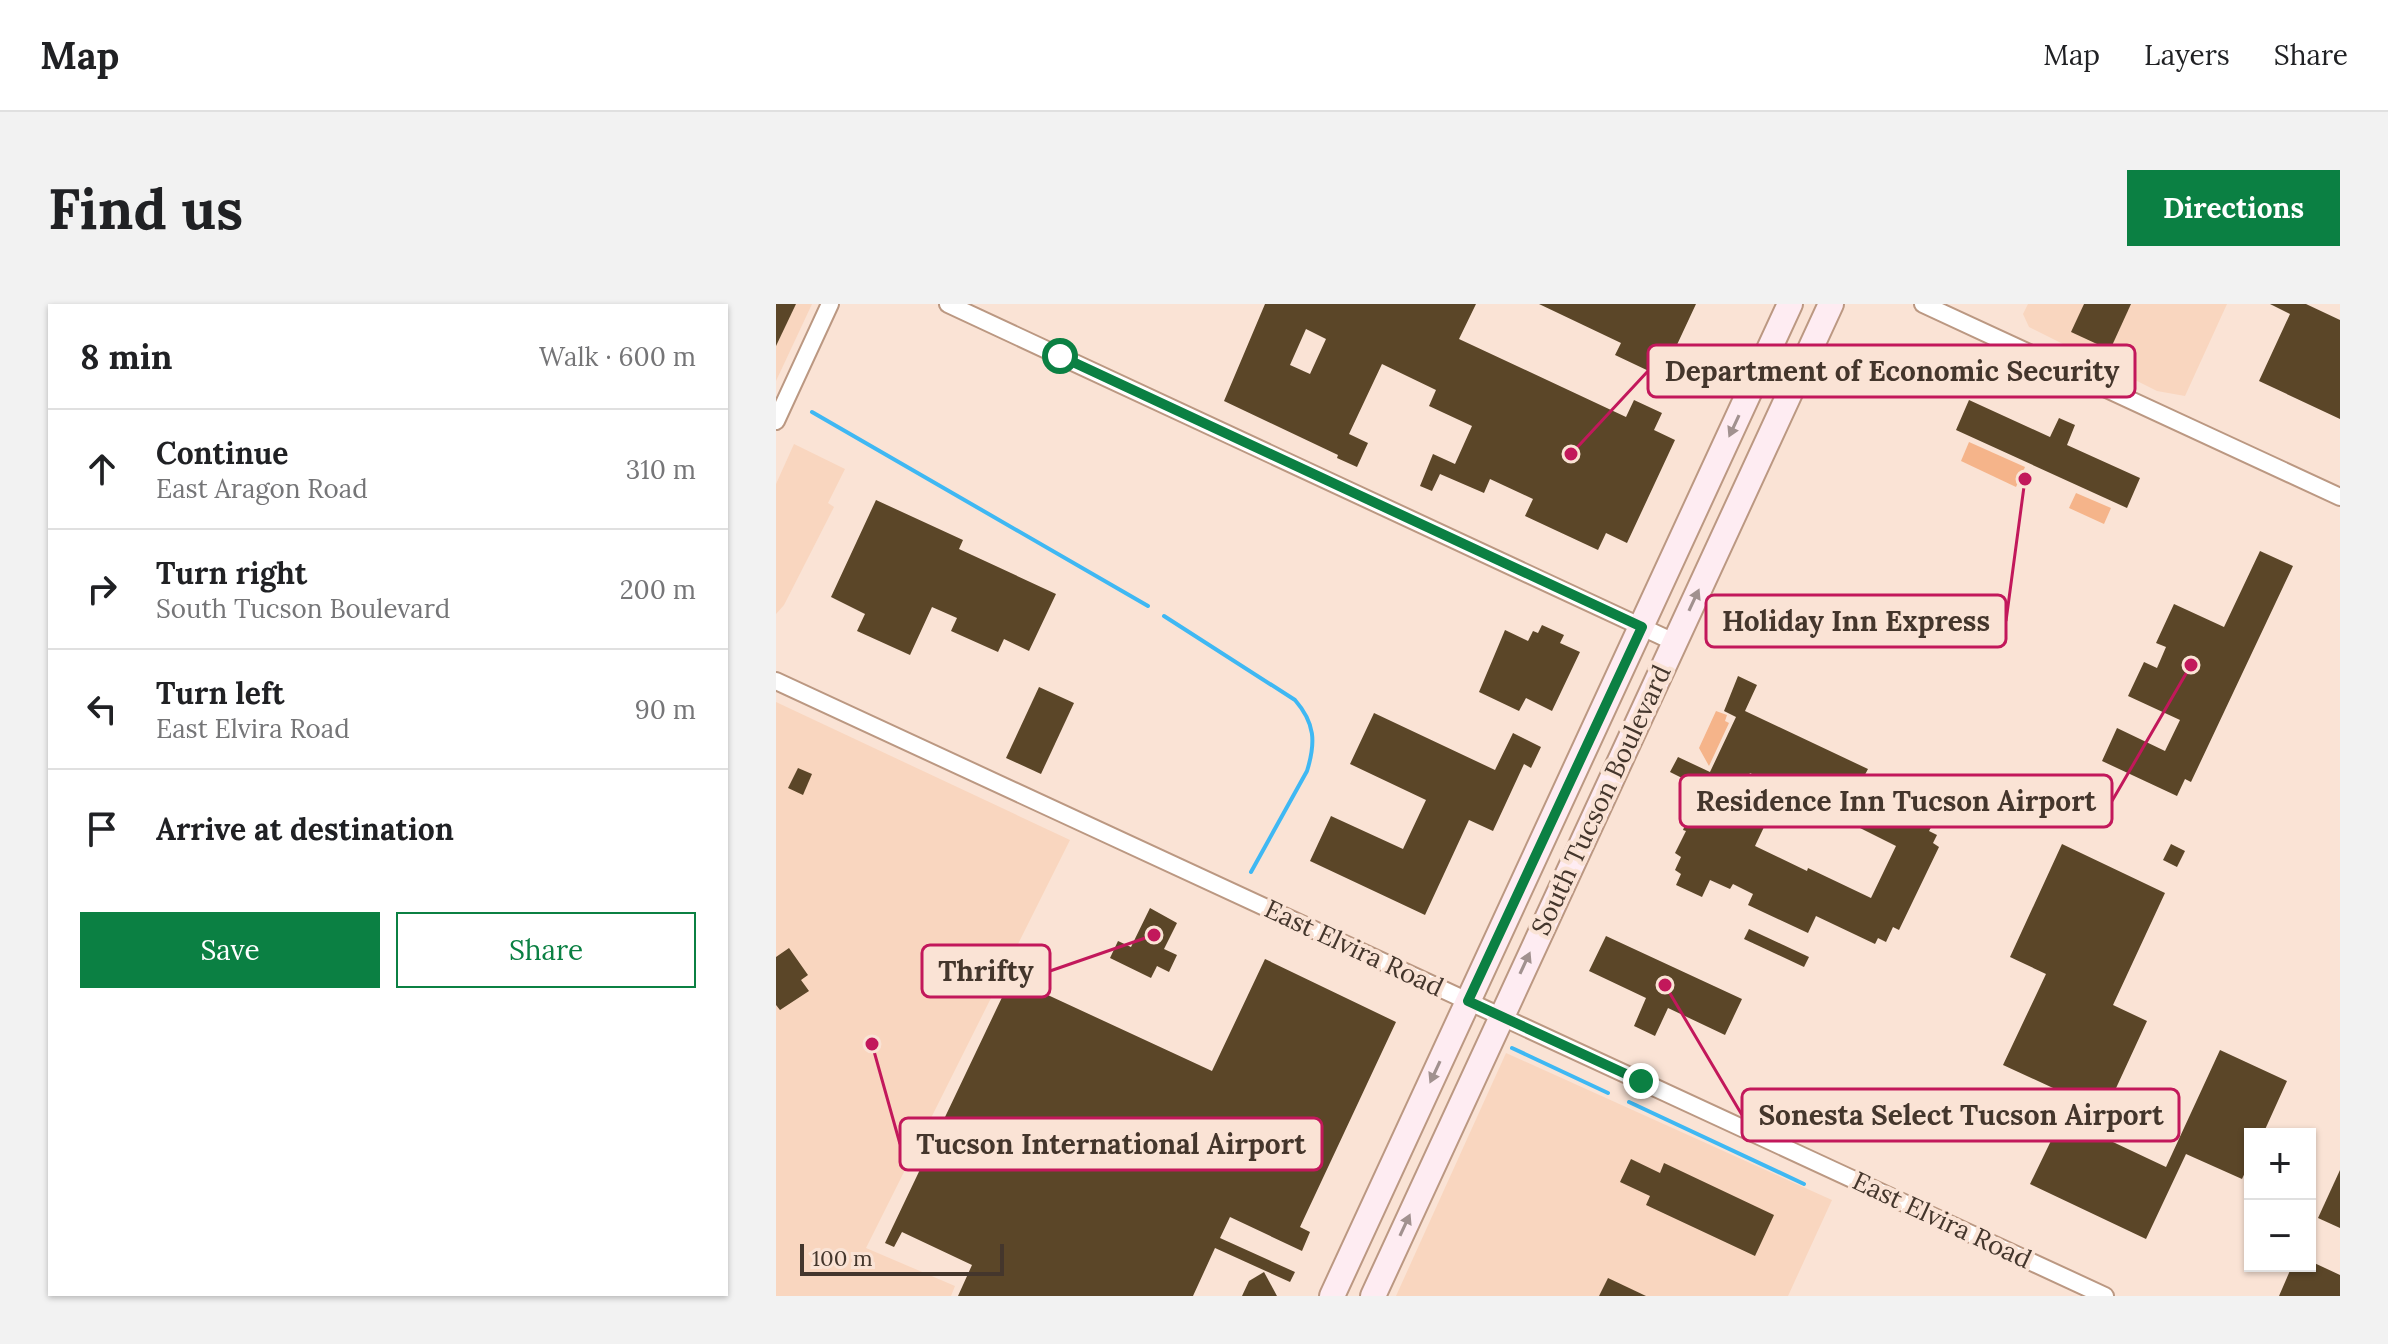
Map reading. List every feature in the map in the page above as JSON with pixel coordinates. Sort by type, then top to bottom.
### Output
[{"type":"main road","name":"South Tucson Boulevard","points":[[1332,1296],[1790,304]]},
{"type":"main road","name":"South Tucson Boulevard","points":[[1373,1296],[1831,304]]},
{"type":"street","points":[[776,421],[830,304]]},
{"type":"street","points":[[948,304],[1674,642]]},
{"type":"street","points":[[1923,304],[2340,497]]},
{"type":"street","name":"East Elvira Road","points":[[776,681],[2105,1296]]},
{"type":"shaded area","points":[[776,304],[812,304],[776,381]]},
{"type":"shaded area","points":[[2028,304],[2227,304],[2185,396],[2157,391],[2029,327],[2023,314]]},
{"type":"shaded area","points":[[1969,442],[2025,467],[2016,487],[1961,461]]},
{"type":"shaded area","points":[[794,444],[845,469],[828,503],[834,507],[784,605],[776,614],[776,484]]},
{"type":"shaded area","points":[[2076,493],[2111,508],[2104,524],[2069,508]]},
{"type":"shaded area","points":[[776,702],[1070,840],[866,1248],[955,1286],[951,1296],[776,1296]]},
{"type":"shaded area","points":[[1716,711],[1727,715],[1725,721],[1729,723],[1709,766],[1699,748]]},
{"type":"shaded area","points":[[1506,1053],[1832,1200],[1788,1296],[1396,1296]]},
{"type":"building","points":[[776,304],[796,304],[776,346]]},
{"type":"building","points":[[1265,304],[1476,304],[1459,339],[1626,417],[1634,400],[1662,413],[1654,430],[1675,440],[1627,543],[1606,533],[1598,550],[1525,516],[1533,499],[1490,479],[1484,493],[1440,474],[1432,491],[1420,486],[1433,454],[1455,464],[1472,426],[1429,406],[1436,390],[1382,364],[1349,434],[1368,443],[1357,467],[1224,401]],"holes":[[[1306,329],[1326,339],[1310,374],[1290,365]]]},
{"type":"building","points":[[1539,304],[1696,304],[1668,364],[1659,360],[1653,373],[1615,355],[1621,343]]},
{"type":"building","points":[[2084,304],[2131,304],[2110,350],[2071,332]]},
{"type":"building","points":[[2270,304],[2306,304],[2340,320],[2340,419],[2259,381],[2290,314]]},
{"type":"building","points":[[1969,400],[2050,437],[2059,418],[2075,425],[2067,445],[2140,478],[2127,508],[1956,430]]},
{"type":"building","points":[[876,500],[963,540],[959,549],[1056,594],[1029,651],[1004,639],[998,652],[951,631],[957,618],[932,607],[910,655],[857,631],[865,614],[831,597]]},
{"type":"building","points":[[2260,551],[2293,566],[2191,782],[2185,779],[2177,796],[2102,761],[2117,728],[2165,751],[2180,720],[2128,696],[2144,662],[2157,668],[2166,647],[2156,643],[2174,604],[2224,627]]},
{"type":"building","points":[[1542,625],[1564,635],[1560,643],[1580,652],[1552,711],[1526,698],[1519,711],[1479,692],[1505,630],[1528,641],[1533,631],[1538,633]]},
{"type":"building","points":[[1738,676],[1757,685],[1745,711],[1868,769],[1860,784],[1906,809],[1907,806],[1935,820],[1929,831],[1937,835],[1933,843],[1939,847],[1899,930],[1893,927],[1886,942],[1878,938],[1875,944],[1816,916],[1808,933],[1748,905],[1753,894],[1733,884],[1730,889],[1710,880],[1702,897],[1676,885],[1681,874],[1675,870],[1681,857],[1675,853],[1686,831],[1683,830],[1700,787],[1670,772],[1678,757],[1710,772],[1736,717],[1724,711]],"holes":[[[1750,773],[1896,846],[1871,898],[1755,846],[1764,827],[1731,812]]]},
{"type":"building","points":[[1039,687],[1074,703],[1041,774],[1006,758]]},
{"type":"building","points":[[1374,713],[1495,770],[1513,733],[1541,747],[1531,768],[1524,764],[1493,831],[1469,820],[1425,915],[1310,861],[1331,816],[1403,849],[1426,800],[1350,764]]},
{"type":"building","points":[[798,768],[812,774],[803,795],[788,788]]},
{"type":"building","points":[[2062,844],[2165,893],[2113,1005],[2147,1021],[2105,1112],[2003,1065],[2046,974],[2010,957]]},
{"type":"building","points":[[2171,844],[2185,851],[2177,867],[2163,860]]},
{"type":"building","points":[[1150,908],[1177,923],[1164,949],[1177,955],[1169,972],[1157,966],[1151,978],[1110,958],[1118,941],[1131,947]]},
{"type":"building","points":[[1749,929],[1809,957],[1804,967],[1744,939]]},
{"type":"building","points":[[1606,936],[1742,999],[1725,1035],[1668,1008],[1655,1036],[1634,1026],[1646,998],[1589,971]]},
{"type":"building","points":[[789,948],[808,975],[801,980],[809,991],[780,1010],[776,1005],[776,957]]},
{"type":"building","points":[[1265,959],[1396,1022],[1300,1227],[1310,1232],[1302,1251],[1230,1217],[1220,1238],[1295,1272],[1290,1282],[1215,1248],[1193,1296],[958,1296],[972,1265],[902,1232],[894,1247],[885,1243],[1006,989],[1018,995],[1024,984],[1212,1071]]},
{"type":"building","points":[[2220,1050],[2287,1081],[2266,1128],[2244,1128],[2242,1179],[2186,1154],[2146,1239],[2030,1184],[2062,1118],[2166,1167]]},
{"type":"building","points":[[1631,1159],[1660,1173],[1664,1163],[1774,1215],[1755,1256],[1646,1205],[1650,1196],[1620,1182]]},
{"type":"building","points":[[2340,1170],[2340,1228],[2318,1218]]},
{"type":"building","points":[[2316,1264],[2340,1275],[2340,1296],[2279,1296],[2289,1272],[2316,1272]]},
{"type":"building","points":[[1264,1272],[1277,1296],[1242,1296],[1249,1281]]},
{"type":"building","points":[[1608,1278],[1646,1296],[1599,1296]]},
{"type":"waterway","points":[[812,412],[1148,606]]},
{"type":"waterway","points":[[1164,616],[1295,700],[1310,725],[1312,751],[1307,771],[1251,872]]},
{"type":"waterway","points":[[1512,1048],[1608,1093]]},
{"type":"waterway","points":[[1629,1102],[1804,1184]]},
{"type":"place","name":"Department of Economic Security","points":[[1571,454]]},
{"type":"place","name":"Holiday Inn Express","points":[[2025,479]]},
{"type":"place","name":"Residence Inn Tucson Airport","points":[[2191,665]]},
{"type":"place","name":"Thrifty","points":[[1154,935]]},
{"type":"place","name":"Sonesta Select Tucson Airport","points":[[1665,985]]},
{"type":"place","name":"Tucson International Airport","points":[[872,1044]]},
{"type":"route","points":[[1060,356],[1642,627],[1468,1001],[1641,1081]]}]
